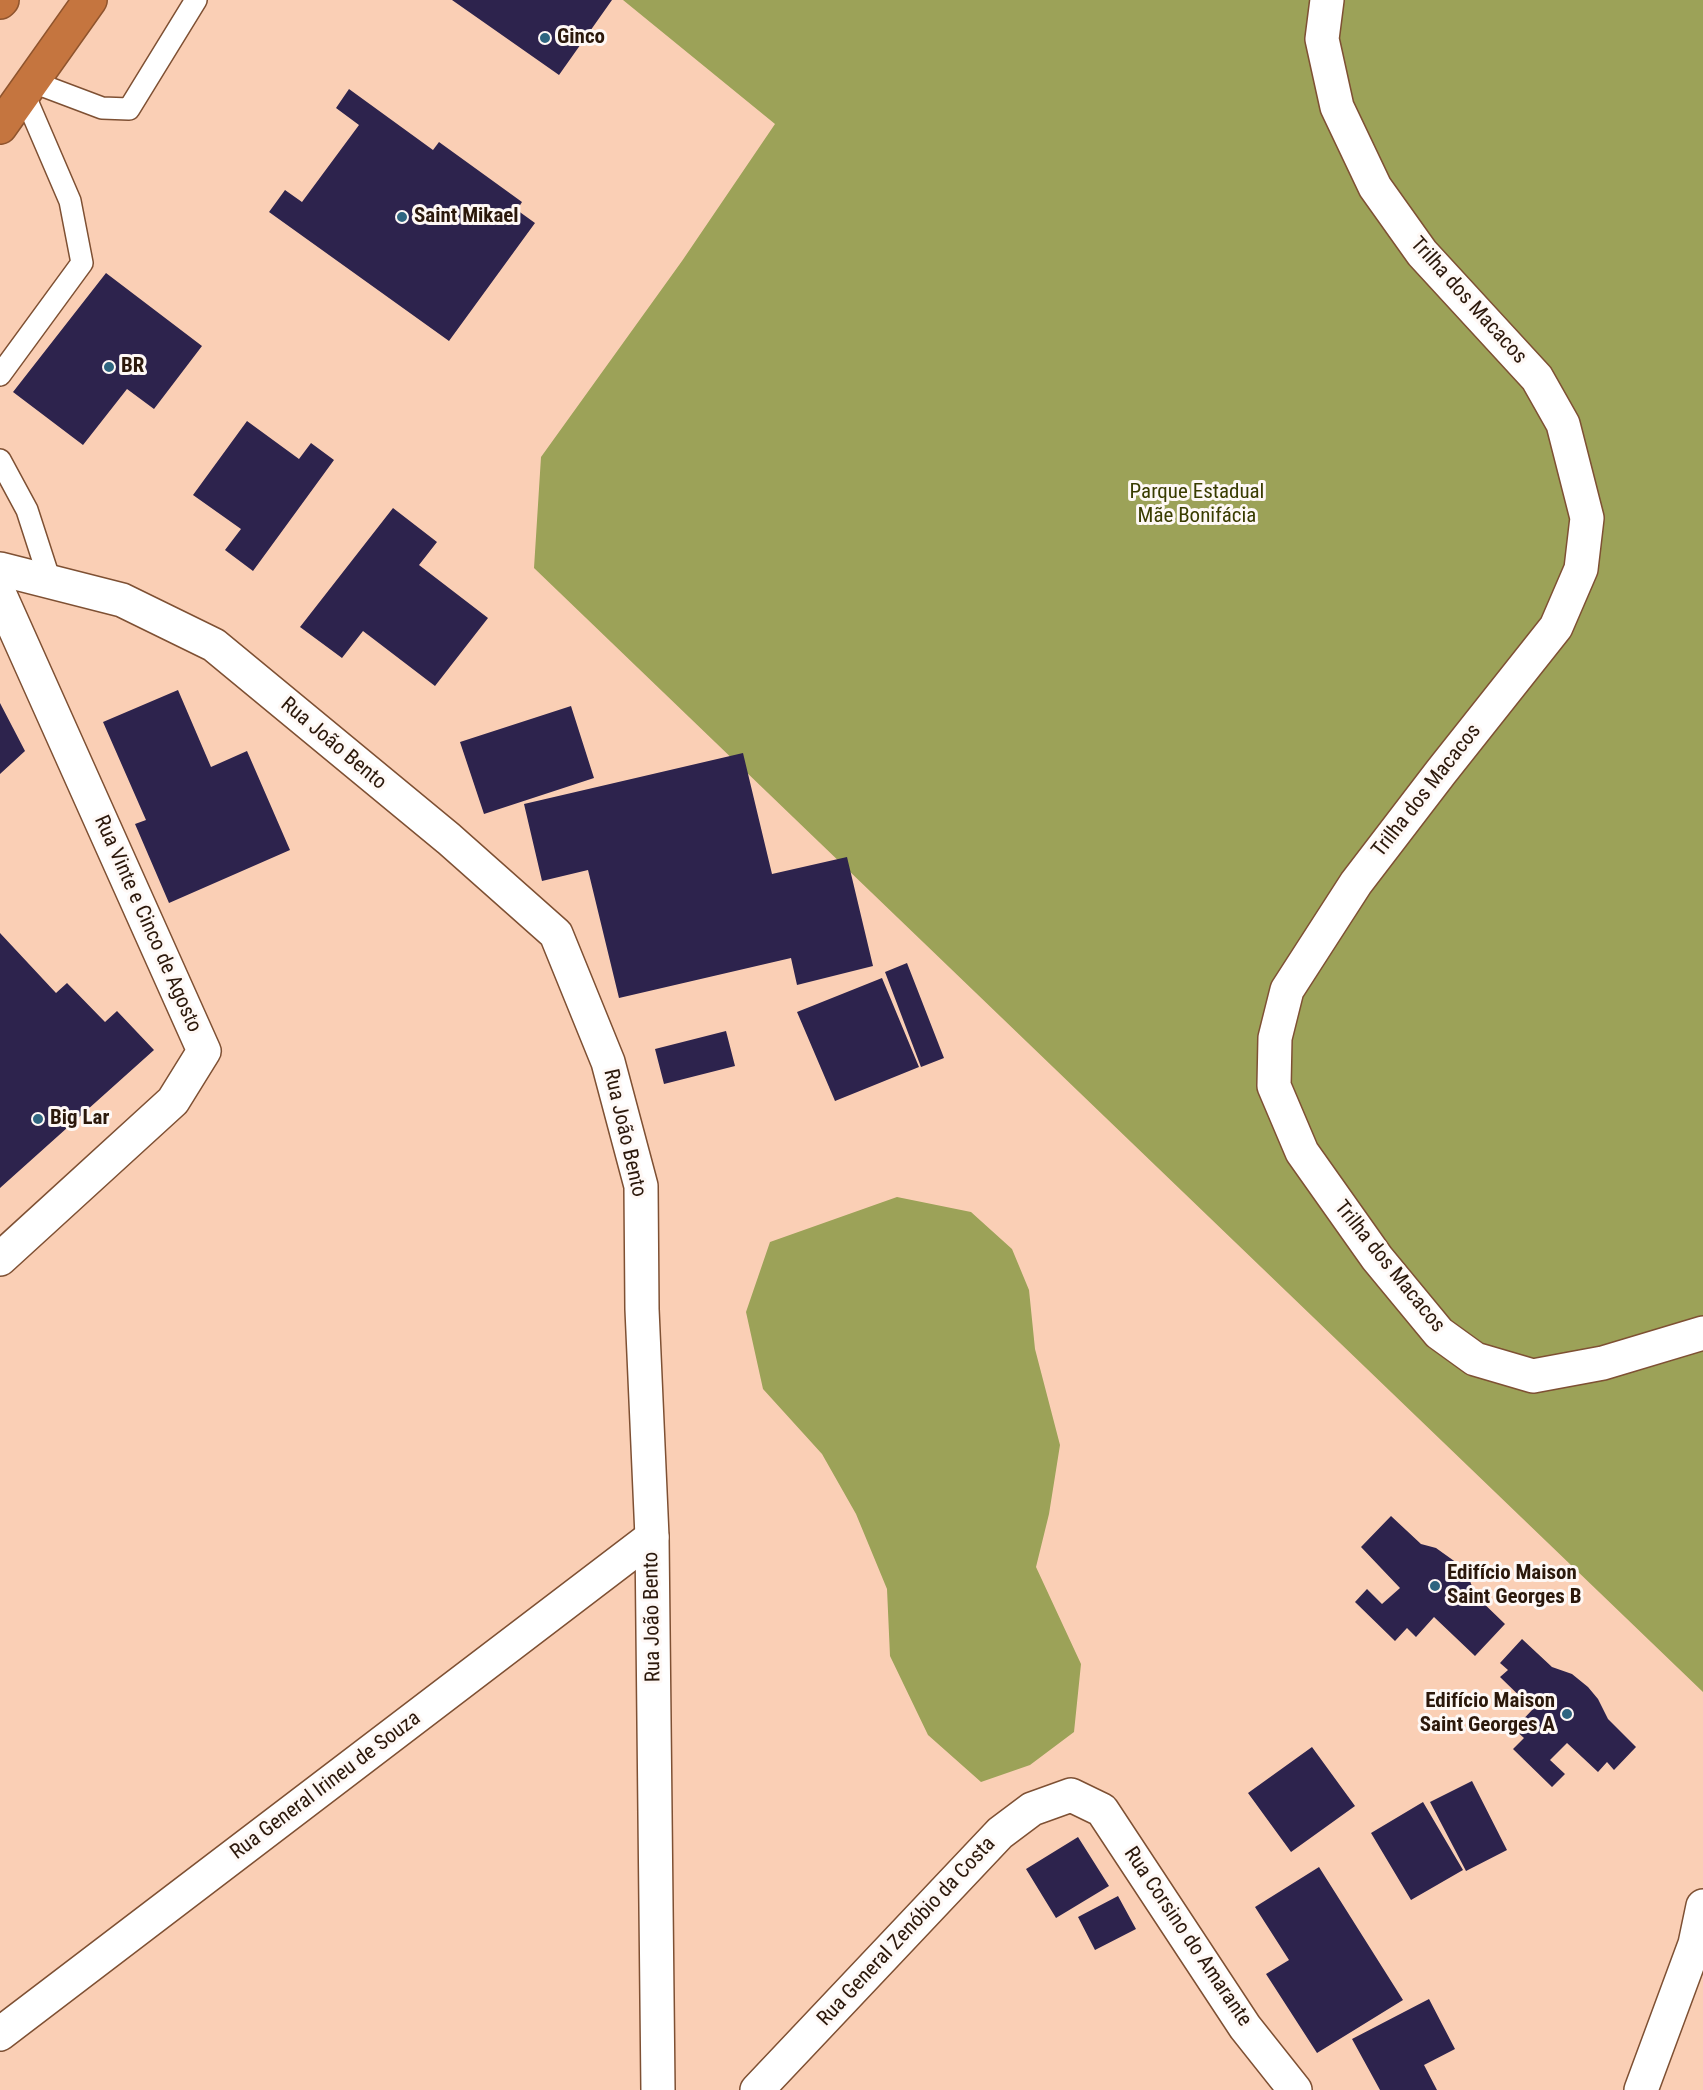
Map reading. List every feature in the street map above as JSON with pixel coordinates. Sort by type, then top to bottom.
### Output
[{"type":"highway","points":[[0,127],[90,0]]},
{"type":"street","name":"Trilha dos Macacos","points":[[1327,0],[1322,39],[1337,107],[1375,187],[1422,253],[1537,378],[1563,424],[1587,518],[1581,569],[1556,627],[1356,883],[1287,990],[1275,1038],[1274,1086],[1302,1152],[1377,1258],[1439,1334],[1475,1359],[1533,1376],[1603,1363],[1703,1333]]},
{"type":"street","name":"Rua João Bento","points":[[0,569],[122,600],[214,645],[449,839],[556,934],[608,1062],[641,1186],[642,1309],[652,1537],[658,2090]]},
{"type":"street","name":"Rua Vinte e Cinco de Agosto","points":[[0,595],[204,1051],[173,1101],[0,1259]]},
{"type":"street","name":"Rua General Irineu de Souza","points":[[0,2034],[652,1537]]},
{"type":"street","name":"Rua General Zenóbio da Costa","points":[[757,2090],[1000,1833],[1032,1809],[1071,1795]]},
{"type":"street","name":"Rua Corsino do Amarante","points":[[1071,1795],[1102,1810],[1245,2027],[1295,2090]]},
{"type":"street","points":[[1641,2090],[1695,1944],[1703,1906]]},
{"type":"lane","points":[[29,88],[102,108],[129,109],[196,0]]},
{"type":"lane","points":[[0,375],[82,263],[70,201],[29,88]]},
{"type":"lane","points":[[0,459],[27,510],[50,581]]},
{"type":"green space","name":"Parque Estadual Mãe Bonifácia","points":[[623,0],[1703,0],[1703,1692],[534,568],[541,457],[682,261],[775,124]]},
{"type":"green space","points":[[897,1197],[971,1212],[1012,1249],[1029,1290],[1035,1349],[1060,1445],[1049,1514],[1036,1567],[1081,1664],[1074,1732],[1030,1765],[981,1782],[928,1735],[890,1656],[887,1589],[856,1514],[822,1454],[763,1389],[746,1312],[770,1242]]},
{"type":"building","name":"Ginco","points":[[452,0],[612,0],[559,75]]},
{"type":"building","name":"Saint Mikael","points":[[349,89],[433,150],[439,142],[522,202],[517,210],[535,223],[449,341],[269,212],[285,190],[302,202],[359,125],[336,108]]},
{"type":"building","name":"BR","points":[[106,273],[202,346],[154,409],[127,389],[83,445],[13,392]]},
{"type":"building","points":[[247,421],[299,459],[311,443],[334,460],[253,571],[225,550],[241,529],[193,495]]},
{"type":"building","points":[[393,508],[437,542],[419,565],[488,618],[435,686],[363,631],[342,658],[300,627]]},
{"type":"building","points":[[178,690],[211,767],[247,751],[290,850],[169,903],[135,824],[146,820],[103,722]]},
{"type":"building","points":[[0,703],[25,751],[0,774]]},
{"type":"building","points":[[571,706],[594,778],[484,814],[460,742]]},
{"type":"building","points":[[743,753],[772,874],[847,857],[873,966],[797,985],[791,958],[619,998],[588,870],[542,881],[524,804]]},
{"type":"building","name":"Big Lar","points":[[0,933],[56,993],[67,983],[105,1022],[117,1011],[154,1050],[0,1188]]},
{"type":"building","points":[[907,963],[944,1058],[921,1067],[885,972]]},
{"type":"building","points":[[882,978],[919,1067],[835,1101],[797,1012]]},
{"type":"building","points":[[726,1031],[735,1066],[664,1084],[655,1049]]},
{"type":"building","name":"Edifício Maison Saint Georges B","points":[[1391,1516],[1421,1544],[1436,1548],[1457,1563],[1469,1578],[1475,1595],[1505,1624],[1475,1656],[1434,1617],[1416,1637],[1407,1628],[1395,1641],[1355,1602],[1367,1589],[1382,1604],[1400,1588],[1361,1547]]},
{"type":"building","name":"Edifício Maison Saint Georges A","points":[[1522,1639],[1552,1667],[1572,1674],[1588,1687],[1598,1699],[1608,1719],[1636,1747],[1614,1770],[1607,1762],[1598,1772],[1567,1743],[1550,1760],[1565,1774],[1552,1787],[1513,1749],[1524,1738],[1514,1729],[1533,1709],[1500,1677],[1508,1670],[1500,1663]]},
{"type":"building","points":[[1312,1747],[1355,1806],[1291,1852],[1248,1793]]},
{"type":"building","points":[[1472,1781],[1507,1850],[1466,1871],[1430,1802]]},
{"type":"building","points":[[1423,1802],[1463,1870],[1411,1900],[1371,1833]]},
{"type":"building","points":[[1078,1837],[1109,1886],[1056,1918],[1026,1869]]},
{"type":"building","points":[[1319,1867],[1403,2000],[1317,2053],[1266,1974],[1289,1960],[1255,1907]]},
{"type":"building","points":[[1118,1896],[1136,1929],[1095,1950],[1078,1917]]},
{"type":"building","points":[[1429,1999],[1455,2049],[1424,2065],[1437,2090],[1380,2090],[1352,2039]]},
{"type":"place","name":"Ginco","points":[[545,38]]},
{"type":"place","name":"Saint Mikael","points":[[402,217]]},
{"type":"place","name":"BR","points":[[109,367]]},
{"type":"place","name":"Big Lar","points":[[38,1119]]},
{"type":"place","name":"Edifício Maison Saint Georges B","points":[[1435,1586]]},
{"type":"place","name":"Edifício Maison Saint Georges A","points":[[1567,1714]]}]
